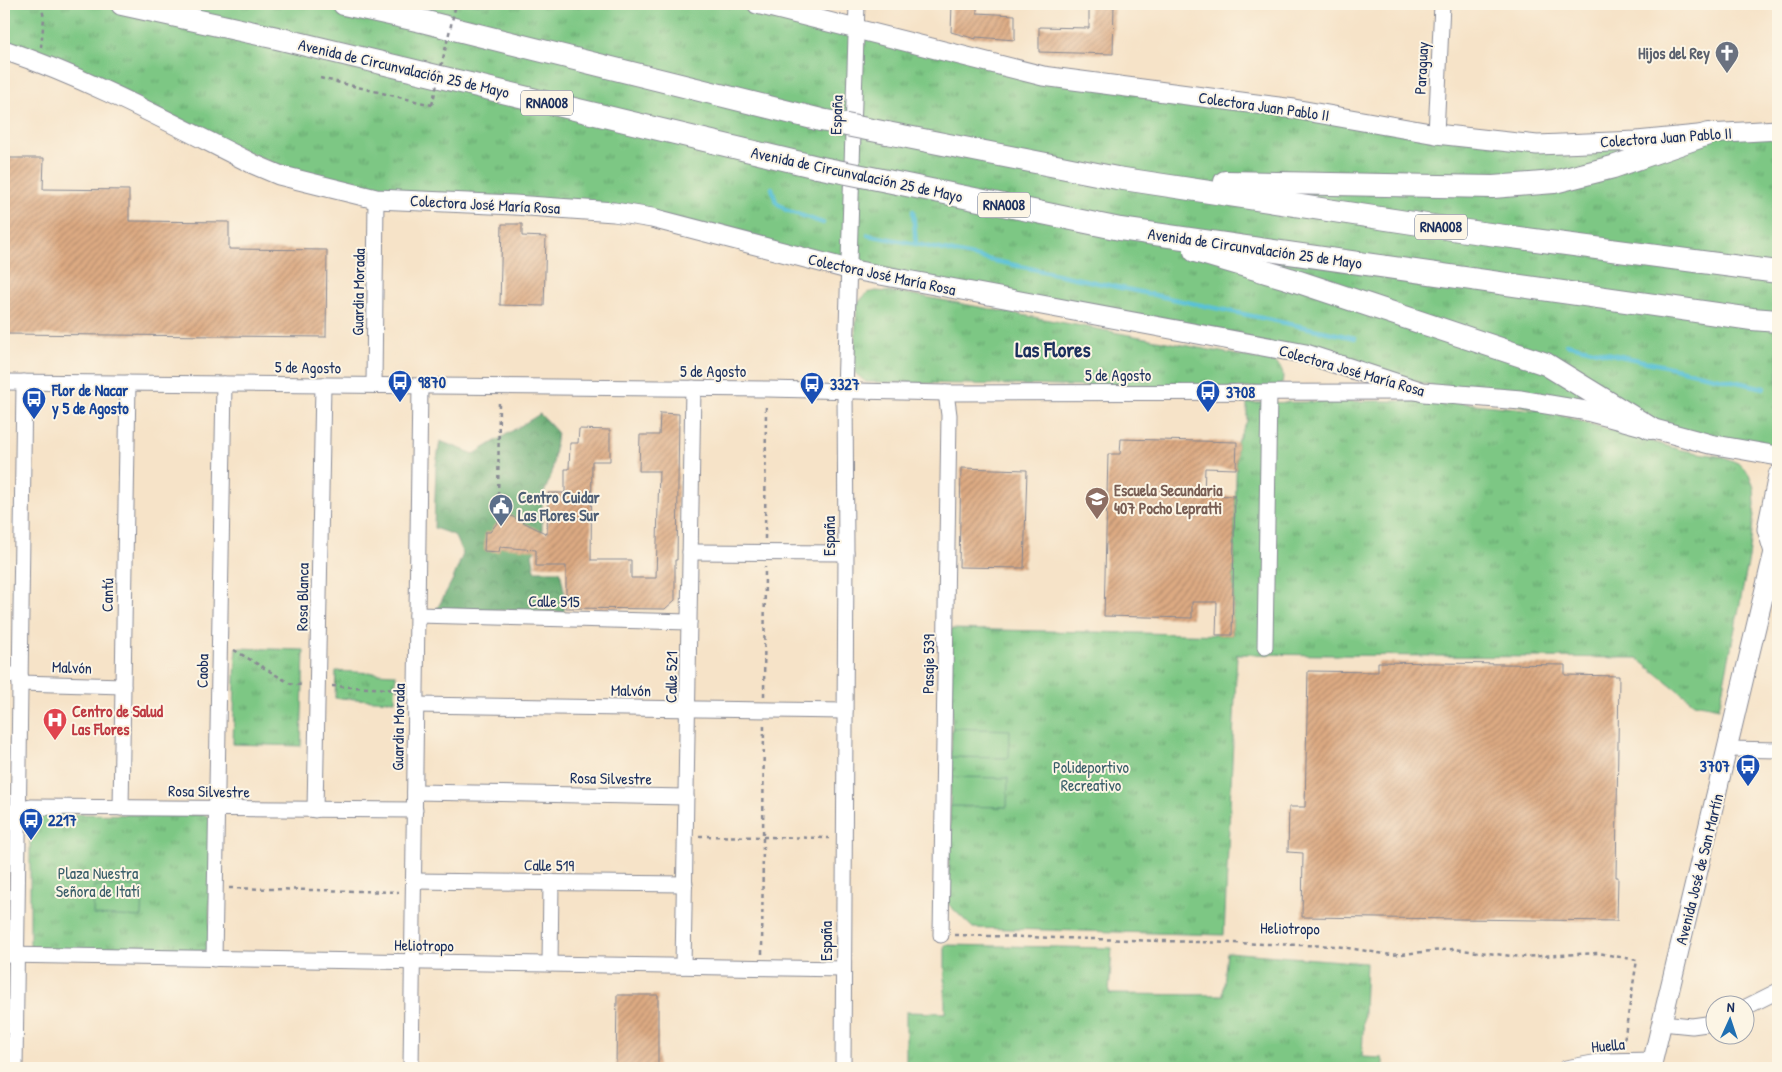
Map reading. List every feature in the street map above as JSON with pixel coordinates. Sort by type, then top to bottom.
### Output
[{"type":"highway","name":"Avenida de Circunvalación 25 de Mayo","points":[[122,4],[277,38],[817,168],[1120,229],[1778,322]]},
{"type":"highway","name":"RNA008","points":[[344,4],[426,22],[821,120],[1117,178],[1459,230],[1772,271]]},
{"type":"highway","points":[[367,4],[426,22]]},
{"type":"highway","points":[[1117,178],[1260,184],[1502,186],[1562,180],[1613,167],[1708,134]]},
{"type":"highway","points":[[1120,229],[1290,279],[1546,364],[1650,428]]},
{"type":"main road","name":"Colectora Juan Pablo II","points":[[757,4],[1043,76],[1294,109],[1436,134],[1536,145],[1637,141],[1778,130]]},
{"type":"main road","name":"Colectora José María Rosa","points":[[4,50],[39,62],[92,86],[279,175],[341,191],[376,199],[514,205],[614,212],[652,218],[848,269],[1306,354],[1423,392],[1522,400],[1587,411],[1710,444],[1778,456]]},
{"type":"main road","name":"Avenida José de San Martín","points":[[1652,1064],[1775,559],[1767,529],[1778,475]]},
{"type":"street","name":"España","points":[[843,1068],[845,391],[857,4]]},
{"type":"street","name":"Paraguay","points":[[1436,134],[1442,4]]},
{"type":"street","name":"Guardia Morada","points":[[374,385],[376,199]]},
{"type":"street","name":"5 de Agosto","points":[[4,382],[766,388],[946,393],[1423,392]]},
{"type":"street","points":[[15,1068],[10,955],[11,812],[20,679],[24,382]]},
{"type":"street","name":"Cantú","points":[[121,808],[128,383]]},
{"type":"street","name":"Caoba","points":[[214,959],[224,384]]},
{"type":"street","name":"Rosa Blanca","points":[[315,810],[323,385]]},
{"type":"street","name":"Guardia Morada","points":[[411,1068],[420,386]]},
{"type":"street","name":"Calle 521","points":[[683,966],[693,388]]},
{"type":"street","name":"Pasaje 539","points":[[941,935],[949,415],[946,393]]},
{"type":"street","points":[[1265,647],[1269,393]]},
{"type":"street","points":[[690,552],[846,553]]},
{"type":"street","name":"Calle 515","points":[[417,615],[689,622]]},
{"type":"street","name":"Malvón","points":[[4,675],[20,679],[123,686]]},
{"type":"street","name":"Malvón","points":[[416,705],[845,711]]},
{"type":"street","points":[[1728,749],[1778,750]]},
{"type":"street","name":"Rosa Silvestre","points":[[415,792],[686,797]]},
{"type":"street","name":"Rosa Silvestre","points":[[11,812],[31,807],[415,810]]},
{"type":"street","points":[[550,964],[551,882]]},
{"type":"street","name":"Calle 519","points":[[413,886],[551,882],[685,884]]},
{"type":"street","name":"Heliotropo","points":[[10,955],[844,969]]},
{"type":"street","points":[[1754,1003],[1778,991]]},
{"type":"street","points":[[1662,1022],[1692,1026],[1704,1024]]},
{"type":"street","name":"Huella","points":[[1566,1068],[1604,1061],[1652,1064]]},
{"type":"path","points":[[39,62],[44,18],[41,4]]},
{"type":"path","points":[[320,78],[432,105],[456,4]]},
{"type":"path","points":[[762,968],[766,388]]},
{"type":"path","points":[[498,512],[499,411]]},
{"type":"path","points":[[686,836],[844,838]]},
{"type":"path","points":[[215,888],[413,886]]},
{"type":"path","name":"Heliotropo","points":[[941,935],[1336,946],[1391,954],[1453,949],[1521,957],[1598,953],[1637,960],[1624,1032],[1621,1061]]},
{"type":"green space","points":[[4,4],[757,4],[1043,76],[1537,145],[1778,130],[1778,456],[1468,395],[1306,354],[848,269],[652,218],[341,191],[4,50]]},
{"type":"green space","points":[[876,291],[904,293],[1269,361],[1277,364],[1281,369],[1283,375],[1282,383],[1276,387],[1215,389],[866,382],[855,373],[854,367],[857,304],[867,293]]},
{"type":"green space","name":"Polideportivo Recreativo","points":[[1444,401],[1545,411],[1681,450],[1724,457],[1740,464],[1749,474],[1754,488],[1755,505],[1749,558],[1719,708],[1694,703],[1637,658],[1237,654],[1224,935],[973,928],[948,904],[952,728],[951,629],[1232,635],[1237,442],[1247,421],[1247,403]]},
{"type":"green space","points":[[540,414],[557,432],[552,473],[542,498],[542,541],[532,554],[535,571],[560,571],[565,595],[564,612],[437,609],[453,579],[463,554],[454,535],[434,528],[436,465],[440,441],[474,454]]},
{"type":"green space","points":[[236,648],[304,650],[301,746],[233,744]]},
{"type":"green space","points":[[336,671],[396,674],[395,701],[335,698]]},
{"type":"green space","points":[[952,728],[1010,730],[1009,758],[951,757]]},
{"type":"green space","points":[[951,777],[1008,778],[1007,807],[950,806]]},
{"type":"green space","name":"Plaza Nuestra Señora de Itatí","points":[[37,814],[205,815],[209,817],[211,820],[209,947],[206,951],[33,949],[30,947],[30,823],[31,817]]},
{"type":"green space","points":[[94,886],[143,887],[142,917],[93,915]]},
{"type":"green space","points":[[945,945],[1112,948],[1109,994],[1223,995],[1227,952],[1366,963],[1362,1057],[1382,1058],[1385,1068],[906,1068],[906,1012],[945,1013]]},
{"type":"building","points":[[952,4],[977,4],[977,13],[1015,15],[1015,40],[976,37],[976,39],[951,32]]},
{"type":"building","points":[[1089,4],[1114,4],[1113,54],[1039,52],[1039,27],[1089,28]]},
{"type":"building","points":[[4,158],[44,158],[43,189],[129,190],[129,221],[229,222],[229,249],[327,250],[326,337],[4,334]]},
{"type":"building","points":[[502,224],[522,224],[522,236],[546,237],[544,306],[500,305]]},
{"type":"building","points":[[660,413],[679,414],[675,600],[665,609],[566,608],[566,566],[536,566],[536,550],[500,547],[499,552],[484,551],[485,532],[490,532],[505,513],[547,534],[548,493],[565,493],[565,469],[569,469],[570,443],[578,443],[579,429],[610,430],[610,461],[592,461],[591,560],[631,560],[631,578],[656,578],[659,471],[639,471],[640,435],[659,435]]},
{"type":"building","points":[[1121,439],[1237,442],[1236,469],[1205,468],[1204,495],[1235,496],[1232,635],[1216,635],[1217,602],[1192,602],[1192,618],[1104,616],[1108,454],[1120,454]]},
{"type":"building","points":[[961,468],[1027,470],[1024,568],[959,567]]},
{"type":"building","points":[[1378,662],[1565,665],[1565,675],[1619,676],[1617,921],[1302,917],[1303,853],[1288,852],[1289,807],[1305,807],[1308,671],[1378,672]]},
{"type":"building","points":[[617,995],[658,995],[658,1068],[616,1068]]},
{"type":"waterway","points":[[772,188],[776,202],[786,210],[823,223]]},
{"type":"waterway","points":[[913,211],[916,244]]},
{"type":"waterway","points":[[868,235],[1355,338]]},
{"type":"waterway","points":[[1566,344],[1764,388]]},
{"type":"place","name":"Hijos del Rey","points":[[1727,74]]},
{"type":"place","name":"9870","points":[[400,403]]},
{"type":"place","name":"3327","points":[[812,405]]},
{"type":"place","name":"3708","points":[[1208,413]]},
{"type":"place","name":"Flor de Nacar y 5 de Agosto","points":[[34,420]]},
{"type":"place","name":"Escuela Secundaria 407 Pocho Lepratti","points":[[1097,520]]},
{"type":"place","name":"Centro Cuidar Las Flores Sur","points":[[501,527]]},
{"type":"place","name":"Centro de Salud Las Flores","points":[[55,741]]},
{"type":"place","name":"3707","points":[[1748,787]]},
{"type":"place","name":"2217","points":[[31,841]]},
{"type":"district","name":"Las Flores","points":[[1053,350]]}]
